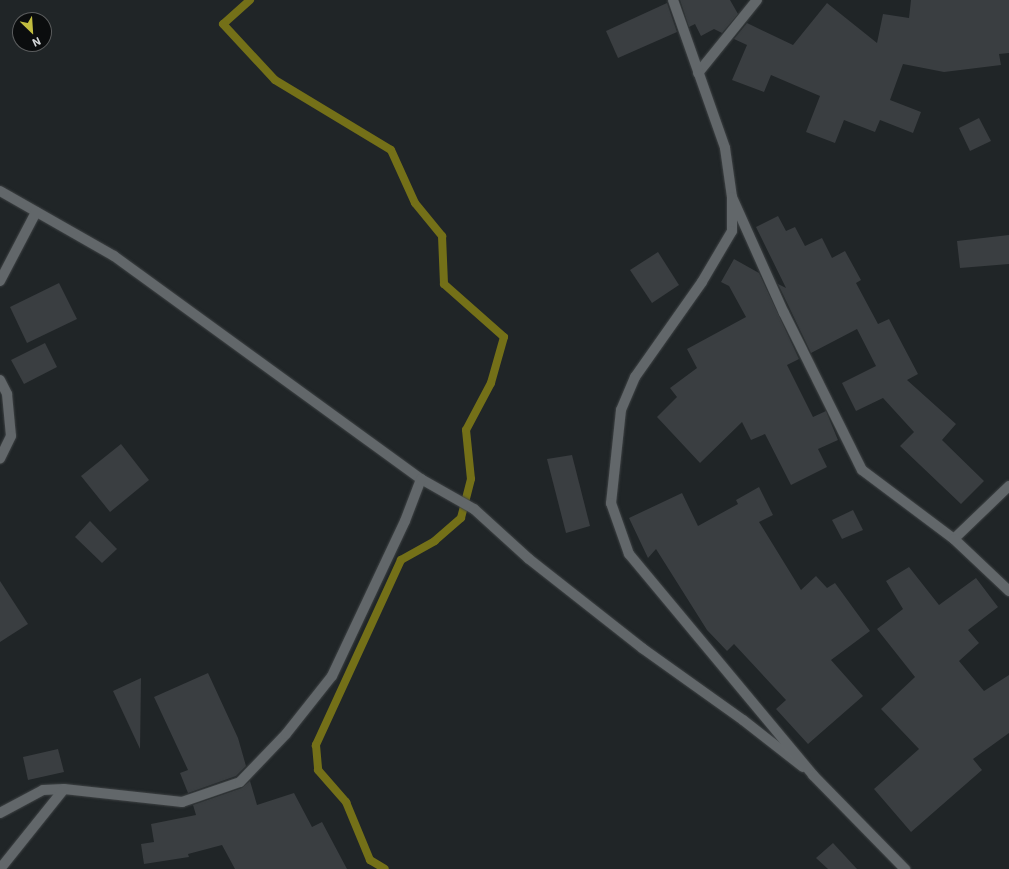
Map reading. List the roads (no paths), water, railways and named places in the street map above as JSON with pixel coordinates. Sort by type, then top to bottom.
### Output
[{"type":"street","points":[[673,0],[725,148],[732,197],[732,231],[702,282],[635,377],[620,410],[611,502],[629,554],[813,775],[905,869]]},
{"type":"street","points":[[698,73],[756,0]]},
{"type":"street","points":[[0,191],[114,256],[421,479],[474,509],[529,559],[642,648],[743,720],[813,775]]},
{"type":"street","points":[[732,197],[784,313],[862,470],[954,538],[1009,591]]},
{"type":"street","points":[[0,281],[36,212]]},
{"type":"street","points":[[0,380],[7,394],[11,436],[0,459]]},
{"type":"street","points":[[0,813],[43,790],[64,789],[182,802],[240,782],[286,734],[332,676],[406,521],[421,479]]},
{"type":"street","points":[[954,538],[1009,486]]},
{"type":"street","points":[[0,869],[64,789]]},
{"type":"waterway","points":[[250,0],[223,24],[275,80],[391,150],[415,203],[442,236],[444,284],[504,337],[491,383],[466,430],[471,479],[461,518],[435,541],[401,560],[316,745],[318,770],[346,802],[370,860],[385,869]]}]
